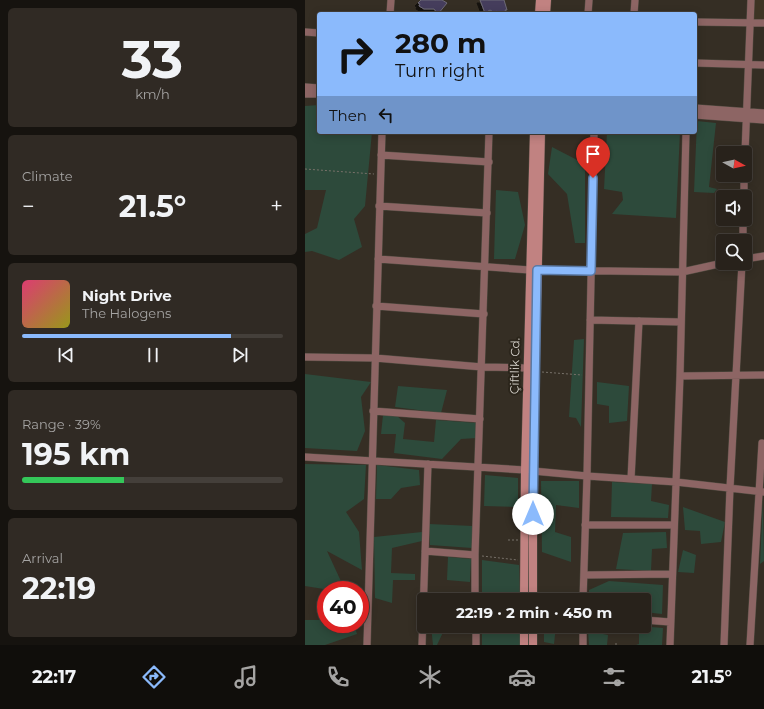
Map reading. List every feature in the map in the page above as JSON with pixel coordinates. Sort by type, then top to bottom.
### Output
[{"type":"street","points":[[390,12],[391,0]]},
{"type":"street","points":[[539,12],[540,0]]},
{"type":"street","points":[[546,12],[547,0]]},
{"type":"street","points":[[588,12],[589,0]]},
{"type":"street","points":[[634,12],[635,0]]},
{"type":"street","points":[[745,146],[751,0]]},
{"type":"street","points":[[697,22],[764,23]]},
{"type":"street","points":[[305,32],[317,33]]},
{"type":"street","points":[[697,63],[764,65]]},
{"type":"street","points":[[305,88],[317,88]]},
{"type":"street","points":[[305,94],[317,94]]},
{"type":"street","points":[[697,108],[764,120]]},
{"type":"street","points":[[697,115],[746,116],[764,113]]},
{"type":"street","points":[[367,645],[382,134]]},
{"type":"street","points":[[475,593],[489,134]]},
{"type":"street","name":"Çiftlik Cd.","points":[[524,593],[525,540],[529,471],[534,134]]},
{"type":"street","name":"Çiftlik Cd.","points":[[533,270],[541,134]]},
{"type":"street","points":[[583,593],[594,134]]},
{"type":"street","points":[[670,645],[680,376],[681,272],[686,134]]},
{"type":"street","points":[[381,155],[489,162]]},
{"type":"street","points":[[379,206],[487,213]]},
{"type":"street","points":[[752,257],[764,256]]},
{"type":"street","points":[[378,259],[533,270],[591,271],[681,272],[716,264]]},
{"type":"street","points":[[724,645],[730,488],[742,270]]},
{"type":"street","points":[[376,306],[484,314]]},
{"type":"street","points":[[590,320],[681,322]]},
{"type":"street","points":[[631,479],[639,321]]},
{"type":"street","points":[[305,357],[375,358],[531,370]]},
{"type":"street","points":[[680,376],[764,375]]},
{"type":"street","points":[[373,411],[480,419]]},
{"type":"street","points":[[750,645],[762,492],[762,443]]},
{"type":"street","points":[[305,457],[478,466],[676,482],[762,492]]},
{"type":"street","points":[[422,645],[427,464]]},
{"type":"street","name":"Çiftlik Cd.","points":[[529,471],[533,593]]},
{"type":"street","points":[[585,525],[674,525]]},
{"type":"street","points":[[425,551],[475,555]]},
{"type":"street","points":[[584,575],[672,574]]},
{"type":"street","points":[[651,621],[671,622]]},
{"type":"street","points":[[475,633],[476,645]]},
{"type":"street","points":[[524,633],[524,645]]},
{"type":"street","points":[[533,633],[533,645]]},
{"type":"street","points":[[583,633],[583,645]]},
{"type":"path","points":[[305,169],[380,175]]},
{"type":"path","points":[[531,370],[589,375]]},
{"type":"path","points":[[508,540],[525,540]]},
{"type":"path","points":[[475,555],[525,561]]},
{"type":"shaded area","points":[[751,0],[764,0],[764,23],[750,23]]},
{"type":"green space","points":[[317,105],[317,134],[372,134],[365,206],[354,219],[362,247],[339,260],[312,251],[305,252],[305,234],[317,228],[326,190],[305,190],[305,106]]},
{"type":"green space","points":[[697,121],[716,123],[709,187],[717,189],[714,193],[694,192]]},
{"type":"green space","points":[[607,134],[680,134],[676,218],[612,214],[623,200],[622,192],[604,189]]},
{"type":"green space","points":[[552,147],[585,164],[585,243],[575,243],[567,194],[548,174]]},
{"type":"green space","points":[[496,190],[518,192],[525,225],[515,259],[494,259]]},
{"type":"green space","points":[[584,339],[581,427],[576,418],[569,417],[574,340]]},
{"type":"green space","points":[[305,374],[371,382],[361,397],[365,431],[357,451],[305,448]]},
{"type":"green space","points":[[597,382],[629,386],[627,421],[609,423],[609,406],[597,404]]},
{"type":"green space","points":[[398,386],[447,390],[441,413],[395,407]]},
{"type":"green space","points":[[383,415],[397,416],[405,423],[403,439],[434,442],[436,420],[477,423],[477,438],[461,439],[442,459],[394,453],[396,434],[381,434]]},
{"type":"green space","points":[[305,464],[366,465],[364,499],[346,512],[359,532],[362,570],[327,551],[341,581],[317,581],[317,588],[305,586]]},
{"type":"green space","points":[[377,465],[419,470],[420,485],[401,488],[391,499],[376,499]]},
{"type":"green space","points":[[485,475],[518,478],[518,507],[484,506]]},
{"type":"green space","points":[[541,481],[579,481],[579,508],[556,505],[555,532],[571,537],[571,562],[542,552]]},
{"type":"green space","points":[[612,482],[652,484],[651,501],[669,505],[668,518],[611,517]]},
{"type":"green space","points":[[763,498],[764,561],[760,564]]},
{"type":"green space","points":[[683,507],[725,522],[721,542],[701,544],[700,531],[685,530]]},
{"type":"green space","points":[[429,524],[473,526],[472,548],[430,545]]},
{"type":"green space","points":[[422,532],[422,541],[392,548],[391,573],[415,574],[415,580],[393,580],[392,603],[375,598],[374,537]]},
{"type":"green space","points":[[666,532],[667,548],[652,549],[651,571],[616,569],[623,533]]},
{"type":"green space","points":[[683,550],[696,555],[694,573],[678,572]]},
{"type":"green space","points":[[448,557],[471,559],[470,582],[447,580]]},
{"type":"green space","points":[[482,560],[519,565],[520,593],[482,593]]},
{"type":"green space","points":[[609,581],[663,585],[662,614],[651,613],[651,593],[589,593],[589,590]]},
{"type":"green space","points":[[305,620],[317,620],[317,633],[357,634],[325,645],[305,645]]},
{"type":"green space","points":[[651,627],[663,628],[662,645],[636,645],[639,644],[639,633],[651,633]]},
{"type":"green space","points":[[432,633],[443,633],[437,645],[433,645]]},
{"type":"green space","points":[[482,633],[520,633],[520,645],[482,645]]},
{"type":"green space","points":[[544,633],[555,633],[554,644],[544,642]]},
{"type":"green space","points":[[588,633],[608,635],[607,645],[589,645]]},
{"type":"building","points":[[421,0],[442,0],[447,3],[440,12],[436,12],[434,9],[424,9],[419,6],[420,4],[418,3]]},
{"type":"building","points":[[480,0],[504,0],[507,10],[505,10],[506,12],[493,12],[490,10],[485,12]]},
{"type":"route","points":[[533,514],[537,270],[591,271],[593,178]]}]
